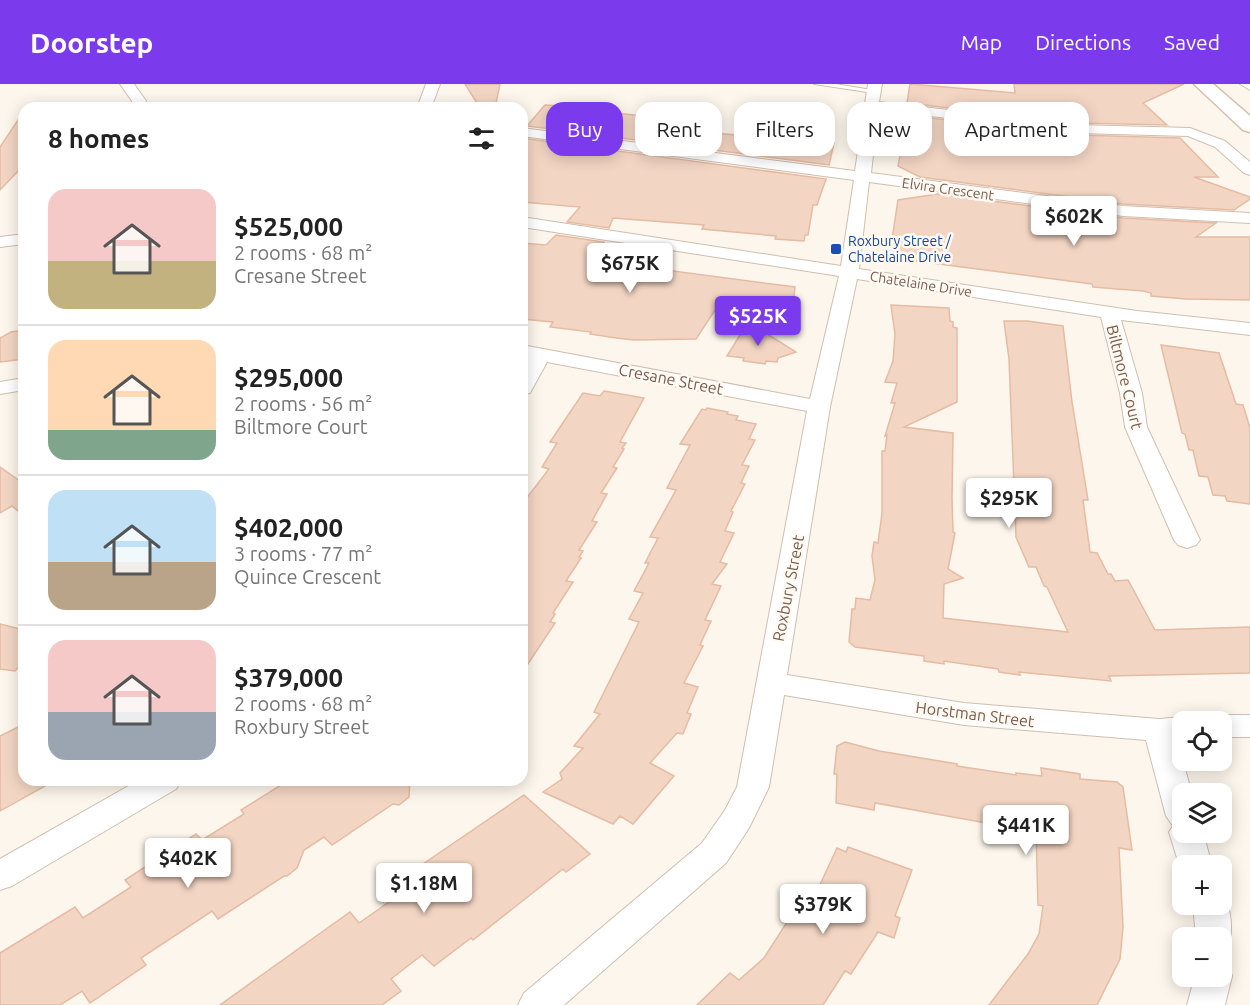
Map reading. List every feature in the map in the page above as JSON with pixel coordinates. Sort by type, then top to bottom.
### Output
[{"type":"main road","points":[[1203,84],[1250,126]]},
{"type":"street","points":[[127,84],[139,102]]},
{"type":"street","points":[[426,102],[433,84]]},
{"type":"street","points":[[873,93],[1078,129],[1190,132],[1220,144],[1250,170]]},
{"type":"street","name":"Roxbury Street","points":[[537,1005],[714,853],[753,787],[819,407],[849,273],[873,93]]},
{"type":"street","name":"Elvira Crescent","points":[[528,133],[1123,211],[1250,218]]},
{"type":"street","name":"Chatelaine Drive","points":[[528,223],[1109,312],[1250,329]]},
{"type":"street","points":[[0,242],[18,240]]},
{"type":"street","name":"Biltmore Court","points":[[1109,312],[1131,393],[1136,427],[1188,540]]},
{"type":"street","name":"Cresane Street","points":[[531,353],[819,407]]},
{"type":"street","points":[[0,388],[18,385]]},
{"type":"street","name":"Horstman Street","points":[[770,682],[849,697],[964,714],[1170,729]]},
{"type":"street","points":[[1232,726],[1250,726]]},
{"type":"street","points":[[1170,729],[1177,783]]},
{"type":"street","points":[[0,876],[155,786]]},
{"type":"street","points":[[1206,1005],[1211,987]]},
{"type":"lane","points":[[818,84],[873,93]]},
{"type":"building","points":[[465,84],[500,84],[496,102],[476,102]]},
{"type":"building","points":[[910,84],[1015,93],[1014,84],[1184,84],[1143,103],[1167,125],[1089,123],[1089,102],[944,102],[944,107],[932,106],[932,102],[907,102]]},
{"type":"building","points":[[546,105],[546,128],[528,125]]},
{"type":"building","points":[[623,114],[635,115],[635,140],[623,138]]},
{"type":"building","points":[[932,118],[944,120],[944,156],[1089,156],[1089,135],[1180,138],[1218,177],[1194,177],[1250,197],[1250,199],[1234,210],[1123,204],[920,177],[898,166],[900,156],[932,156]]},
{"type":"building","points":[[18,120],[18,171],[0,190],[0,147]]},
{"type":"building","points":[[722,134],[734,135],[734,153],[722,151]]},
{"type":"building","points":[[528,139],[546,141],[546,156],[623,156],[623,152],[635,153],[635,156],[655,156],[826,179],[817,205],[813,205],[808,235],[805,235],[804,241],[702,229],[704,225],[613,218],[609,228],[567,222],[580,207],[528,203]]},
{"type":"building","points":[[759,156],[831,156],[829,165]]},
{"type":"building","points":[[938,194],[1123,218],[1216,223],[1196,237],[1250,237],[1250,300],[1151,296],[1151,293],[1143,291],[1093,287],[1092,284],[893,258],[893,233],[898,200]]},
{"type":"building","points":[[556,235],[604,242],[597,261],[795,287],[792,313],[719,304],[696,339],[634,340],[550,327],[553,322],[528,320],[528,244],[546,245]]},
{"type":"building","points":[[891,305],[949,308],[950,321],[953,322],[953,327],[957,328],[957,402],[904,427],[953,433],[952,498],[953,532],[955,533],[948,569],[963,578],[944,584],[943,618],[1068,632],[1047,587],[1044,586],[1036,567],[1029,567],[1016,537],[1009,359],[1004,321],[1027,321],[1063,326],[1072,402],[1088,500],[1083,500],[1090,552],[1097,553],[1108,574],[1111,574],[1115,581],[1128,580],[1155,630],[1250,627],[1250,673],[1109,676],[1111,681],[1019,672],[1020,675],[999,672],[998,669],[944,661],[944,664],[924,661],[924,656],[855,647],[849,642],[852,609],[855,609],[856,598],[870,600],[875,580],[872,556],[874,542],[878,543],[882,513],[882,451],[885,451],[887,435],[885,436],[895,403],[891,403],[897,383],[885,382],[893,361],[895,334]]},
{"type":"building","points":[[748,322],[796,352],[778,358],[777,362],[766,361],[765,364],[727,356]]},
{"type":"building","points":[[18,331],[18,360],[0,362],[0,338]]},
{"type":"building","points":[[1161,345],[1219,353],[1236,404],[1243,405],[1250,428],[1250,504],[1227,501],[1225,496],[1213,495],[1208,477],[1199,476],[1193,450],[1189,450],[1185,434],[1182,433]]},
{"type":"building","points":[[604,391],[644,398],[620,442],[626,443],[613,467],[617,468],[601,493],[607,494],[592,521],[597,522],[579,550],[583,551],[579,557],[581,558],[566,581],[573,582],[553,613],[555,614],[550,622],[555,623],[528,664],[528,496],[549,469],[542,467],[557,443],[550,442],[583,393],[600,396]]},
{"type":"building","points":[[702,409],[728,412],[727,414],[738,416],[736,420],[756,424],[749,439],[755,440],[742,465],[749,466],[741,483],[745,484],[731,511],[733,512],[725,531],[734,533],[720,562],[727,564],[712,584],[721,586],[705,620],[711,621],[700,645],[703,646],[684,683],[698,687],[687,713],[691,714],[683,734],[677,733],[650,763],[674,776],[633,824],[620,816],[613,824],[543,792],[562,779],[560,773],[583,748],[574,746],[600,714],[594,712],[639,622],[629,619],[643,593],[634,591],[649,563],[645,563],[658,538],[650,537],[676,490],[667,488],[690,445],[680,444]]},
{"type":"building","points":[[0,467],[18,480],[18,511],[12,506],[0,513]]},
{"type":"building","points":[[0,624],[18,628],[18,668],[15,671],[0,669]]},
{"type":"building","points":[[18,727],[18,786],[45,786],[0,811],[0,736]]},
{"type":"building","points":[[845,742],[879,751],[1016,775],[1016,773],[1042,776],[1041,768],[1080,774],[1080,779],[1117,782],[1123,787],[1132,850],[1119,848],[1123,927],[1120,959],[1097,1005],[989,1005],[1028,954],[1039,934],[1043,906],[1038,905],[1036,832],[875,803],[874,810],[836,803],[837,774],[834,774],[837,746]]},
{"type":"building","points":[[279,786],[410,786],[409,797],[399,805],[393,804],[332,845],[324,837],[304,850],[297,868],[287,876],[218,919],[212,911],[141,958],[146,965],[90,1003],[82,991],[60,1005],[0,1005],[0,953],[75,907],[83,918],[131,887],[125,880],[196,834],[202,840],[244,814],[241,810]]},
{"type":"building","points":[[524,795],[590,854],[566,872],[563,869],[473,940],[471,938],[434,966],[422,955],[391,979],[401,991],[382,1005],[220,1005],[350,912],[359,923],[416,883],[413,880],[423,874],[417,868]]},
{"type":"building","points":[[848,847],[912,870],[895,916],[900,918],[894,938],[878,932],[851,974],[845,971],[823,1005],[697,1005],[730,973],[739,980],[764,958],[796,908],[803,912],[813,887],[818,889],[837,848],[846,852]]},
{"type":"place","name":"Roxbury Street / Chatelaine Drive","points":[[836,249]]}]
